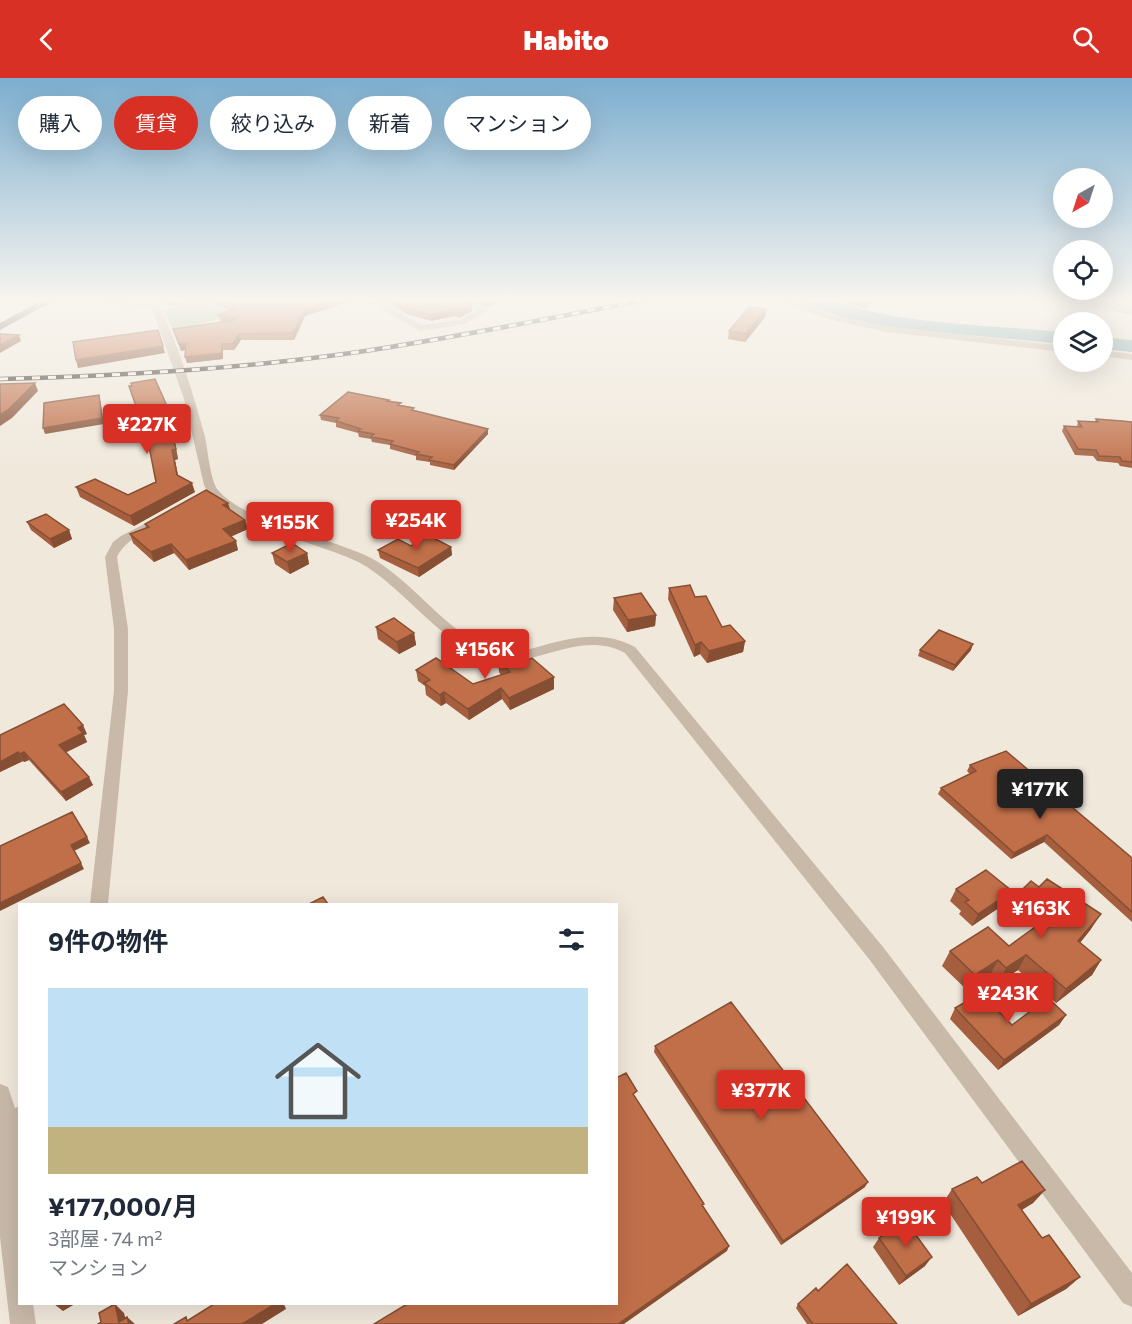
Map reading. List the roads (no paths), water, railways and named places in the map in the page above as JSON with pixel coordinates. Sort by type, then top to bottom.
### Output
[{"type":"street","points":[[175,358],[198,426],[205,495],[232,505],[256,518],[366,561],[393,579],[454,631],[492,655],[517,657],[560,646],[606,640],[616,642],[630,650],[876,953],[1132,1294]]},
{"type":"street","points":[[99,903],[121,691],[121,629],[111,557],[117,545],[125,539],[172,513]]},
{"type":"street","points":[[0,1095],[15,1124],[10,1218],[18,1283]]},
{"type":"street","points":[[21,1305],[23,1324]]},
{"type":"railway","points":[[0,379],[180,371],[313,358]]}]
